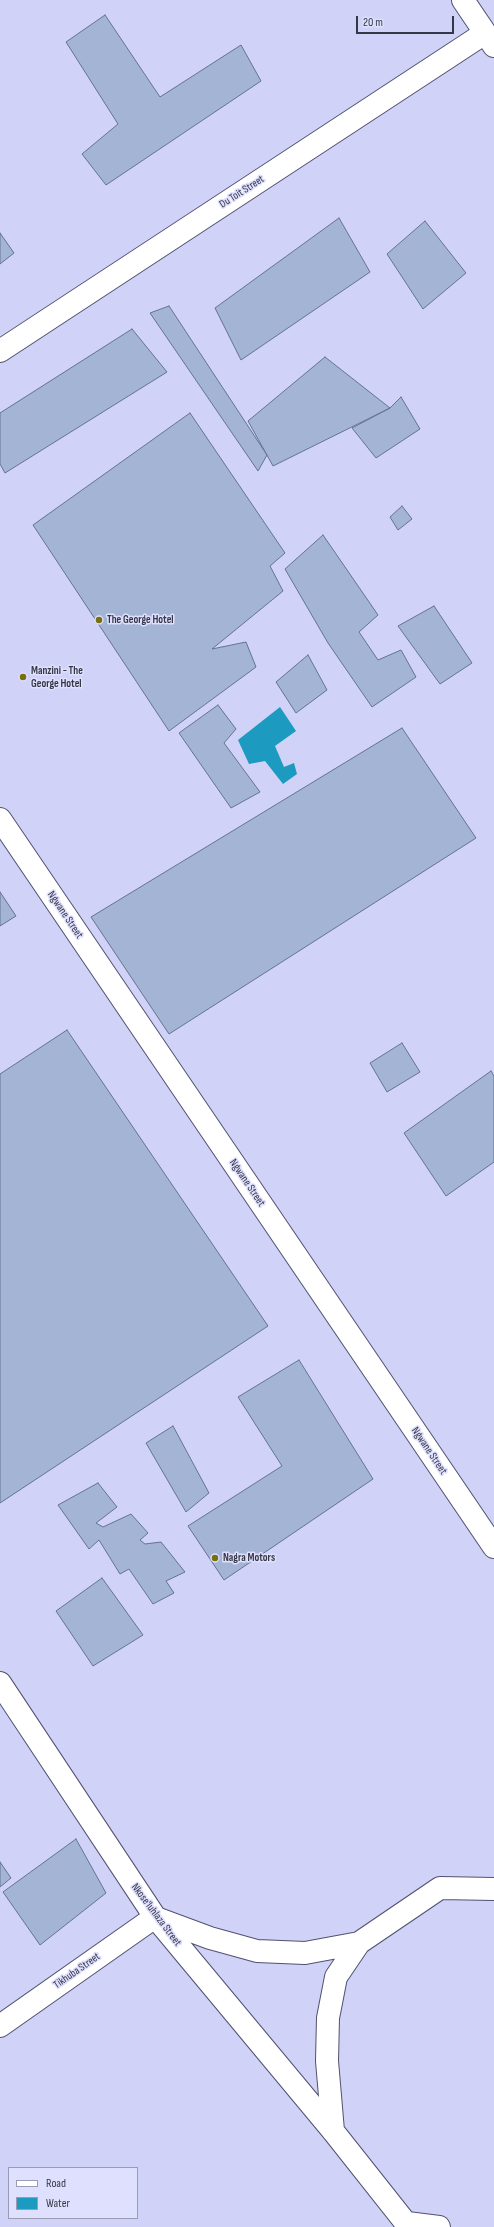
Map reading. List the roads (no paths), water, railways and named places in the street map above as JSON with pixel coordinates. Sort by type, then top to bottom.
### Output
[{"type":"main road","points":[[463,0],[489,40]]},
{"type":"main road","name":"Du Toit Street","points":[[0,351],[489,40]]},
{"type":"main road","name":"Ngwane Street","points":[[0,819],[494,1547]]},
{"type":"main road","name":"Nkose'luhlaza Street","points":[[0,1683],[155,1917],[333,2131],[408,2225]]},
{"type":"main road","points":[[155,1917],[210,1938],[257,1952],[306,1953],[358,1943],[440,1888],[494,1889]]},
{"type":"main road","name":"Tikhuba Street","points":[[0,2026],[155,1917]]},
{"type":"main road","points":[[333,2131],[327,2060],[328,2018],[336,1977],[358,1943]]},
{"type":"main road","points":[[408,2225],[439,2227]]},
{"type":"water","points":[[280,707],[296,731],[275,746],[284,767],[294,763],[297,774],[283,784],[265,761],[249,764],[238,740]]},
{"type":"place","name":"The George Hotel","points":[[99,620]]},
{"type":"place","name":"Manzini - The George Hotel","points":[[23,677]]},
{"type":"place","name":"Nagra Motors","points":[[215,1558]]}]
